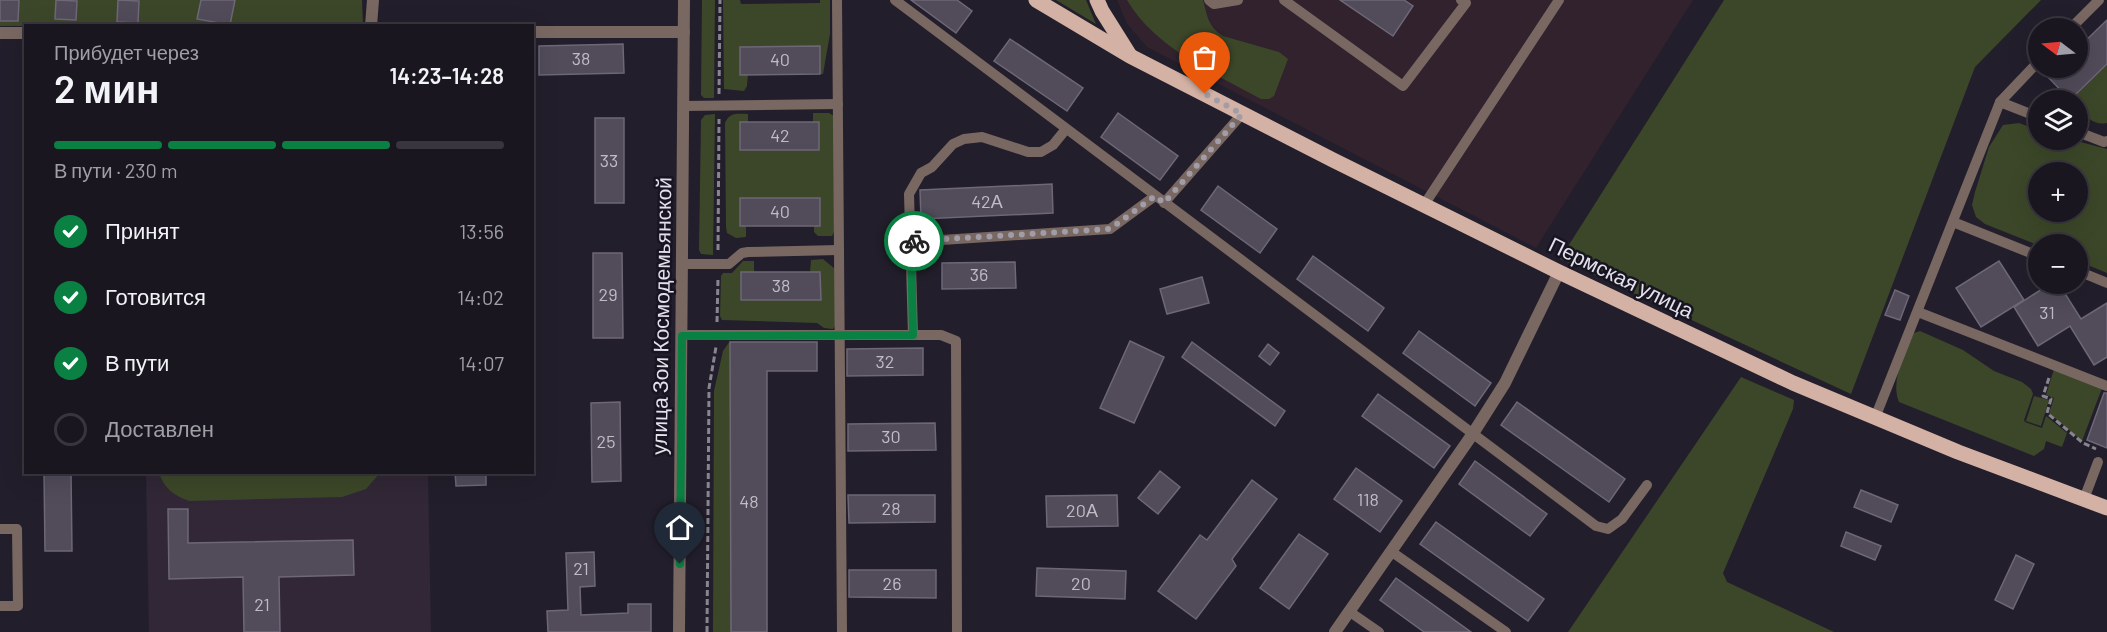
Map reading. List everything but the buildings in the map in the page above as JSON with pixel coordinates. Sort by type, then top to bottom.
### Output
[{"type":"main road","name":"Пермская улица","points":[[1036,0],[1130,56],[1242,114],[1559,272],[1793,383],[1875,418],[2107,508]]},
{"type":"main road","points":[[1097,0],[1130,56]]},
{"type":"street","points":[[371,24],[373,0]]},
{"type":"street","name":"улица Зои Космодемьянской","points":[[679,632],[684,0]]},
{"type":"street","points":[[534,32],[684,32]]},
{"type":"street","points":[[0,33],[24,33]]},
{"type":"street","points":[[1335,632],[1472,435],[1505,383],[1559,272]]},
{"type":"lane","points":[[837,0],[842,632]]},
{"type":"lane","points":[[895,0],[1596,526],[1608,529],[1622,519],[1647,485]]},
{"type":"lane","points":[[1209,0],[1214,4],[1238,0]]},
{"type":"lane","points":[[1284,0],[1403,86],[1466,3],[1461,0]]},
{"type":"lane","points":[[1424,205],[1559,0]]},
{"type":"lane","points":[[2082,18],[2099,0]]},
{"type":"lane","points":[[1875,418],[2000,102],[2028,73]]},
{"type":"lane","points":[[2000,102],[2028,113]]},
{"type":"lane","points":[[684,106],[838,104]]},
{"type":"lane","points":[[911,242],[1110,229],[1160,200],[1242,114]]},
{"type":"lane","points":[[913,335],[909,194],[921,173],[932,167],[953,144],[964,139],[982,137],[1028,152],[1041,152],[1053,145],[1066,129]]},
{"type":"lane","points":[[2088,136],[2107,141]]},
{"type":"lane","points":[[1953,222],[2028,252]]},
{"type":"lane","points":[[682,264],[729,264],[742,253],[748,252],[839,250]]},
{"type":"lane","points":[[2088,275],[2107,283]]},
{"type":"lane","points":[[1917,312],[2107,386]]},
{"type":"lane","points":[[682,336],[941,335],[957,341],[957,632]]},
{"type":"lane","points":[[2084,499],[2098,462]]},
{"type":"lane","points":[[0,529],[17,529],[18,595],[18,606],[0,606]]},
{"type":"lane","points":[[1392,552],[1506,632]]},
{"type":"lane","points":[[1350,612],[1379,632]]},
{"type":"path","points":[[707,632],[709,388],[717,335],[720,0]]},
{"type":"path","points":[[2054,365],[2043,396],[2051,399],[2047,413],[2083,443]]},
{"type":"shaded area","points":[[1117,0],[1693,0],[1536,248],[1147,47],[1127,24]]},
{"type":"shaded area","points":[[146,474],[428,474],[431,632],[149,632]]},
{"type":"green space","points":[[0,0],[362,0],[363,24],[24,24],[24,26],[0,26]]},
{"type":"green space","points":[[702,0],[715,0],[714,98],[704,98],[701,95]]},
{"type":"green space","points":[[723,0],[740,0],[741,4],[820,3],[820,0],[830,0],[830,34],[823,74],[820,74],[819,46],[740,47],[740,74],[748,74],[747,86],[744,91],[724,89]]},
{"type":"green space","points":[[1056,0],[1086,0],[1096,24]]},
{"type":"green space","points":[[1127,0],[1203,0],[1211,25],[1223,36],[1279,52],[1288,59],[1274,96],[1261,99],[1187,58],[1153,32]]},
{"type":"green space","points":[[1724,0],[2041,0],[1975,67],[1851,394],[1560,259]]},
{"type":"green space","points":[[2107,65],[2107,123],[2099,123],[2088,117],[2088,90],[2081,90]]},
{"type":"green space","points":[[813,113],[829,113],[834,116],[834,232],[832,236],[818,236],[814,232],[814,226],[820,226],[819,198],[740,198],[740,226],[746,226],[746,237],[736,238],[727,233],[725,123],[727,119],[734,114],[748,114],[748,122],[740,123],[740,150],[819,150],[819,122],[813,122]]},
{"type":"green space","points":[[715,114],[713,255],[701,254],[699,250],[701,120],[705,115]]},
{"type":"green space","points":[[2019,123],[2028,126],[2028,150],[2088,150],[2088,144],[2107,149],[2107,273],[2088,265],[2088,234],[2028,234],[2028,241],[1985,224],[1976,217],[1972,205],[1989,147],[2003,125]]},
{"type":"green space","points":[[823,259],[835,269],[835,326],[833,329],[824,328],[817,323],[722,320],[720,316],[723,273],[732,273],[743,261],[754,261],[754,272],[741,273],[741,300],[820,300],[820,272],[810,272],[811,260]]},
{"type":"green space","points":[[1920,331],[1963,350],[1994,371],[2022,382],[2031,389],[2033,394],[2025,422],[2042,428],[2046,416],[2067,433],[2062,447],[2046,441],[2044,449],[2034,456],[1899,402],[1897,376],[1914,333]]},
{"type":"green space","points":[[730,341],[731,632],[713,632],[714,391],[723,351]]},
{"type":"green space","points":[[2054,369],[2102,388],[2082,441],[2049,413],[2054,398],[2046,395]]},
{"type":"green space","points":[[1741,377],[1794,400],[1793,409],[1723,573],[1727,582],[1834,632],[1568,632]]},
{"type":"green space","points":[[2034,396],[2049,400],[2041,426],[2026,421]]},
{"type":"green space","points":[[160,474],[379,474],[366,489],[342,497],[189,501],[170,491]]},
{"type":"way so far","points":[[914,241],[1110,229],[1155,196],[1164,203],[1242,114],[1205,94]]},
{"type":"route","points":[[680,564],[682,336],[913,335],[911,242],[914,241]]}]
